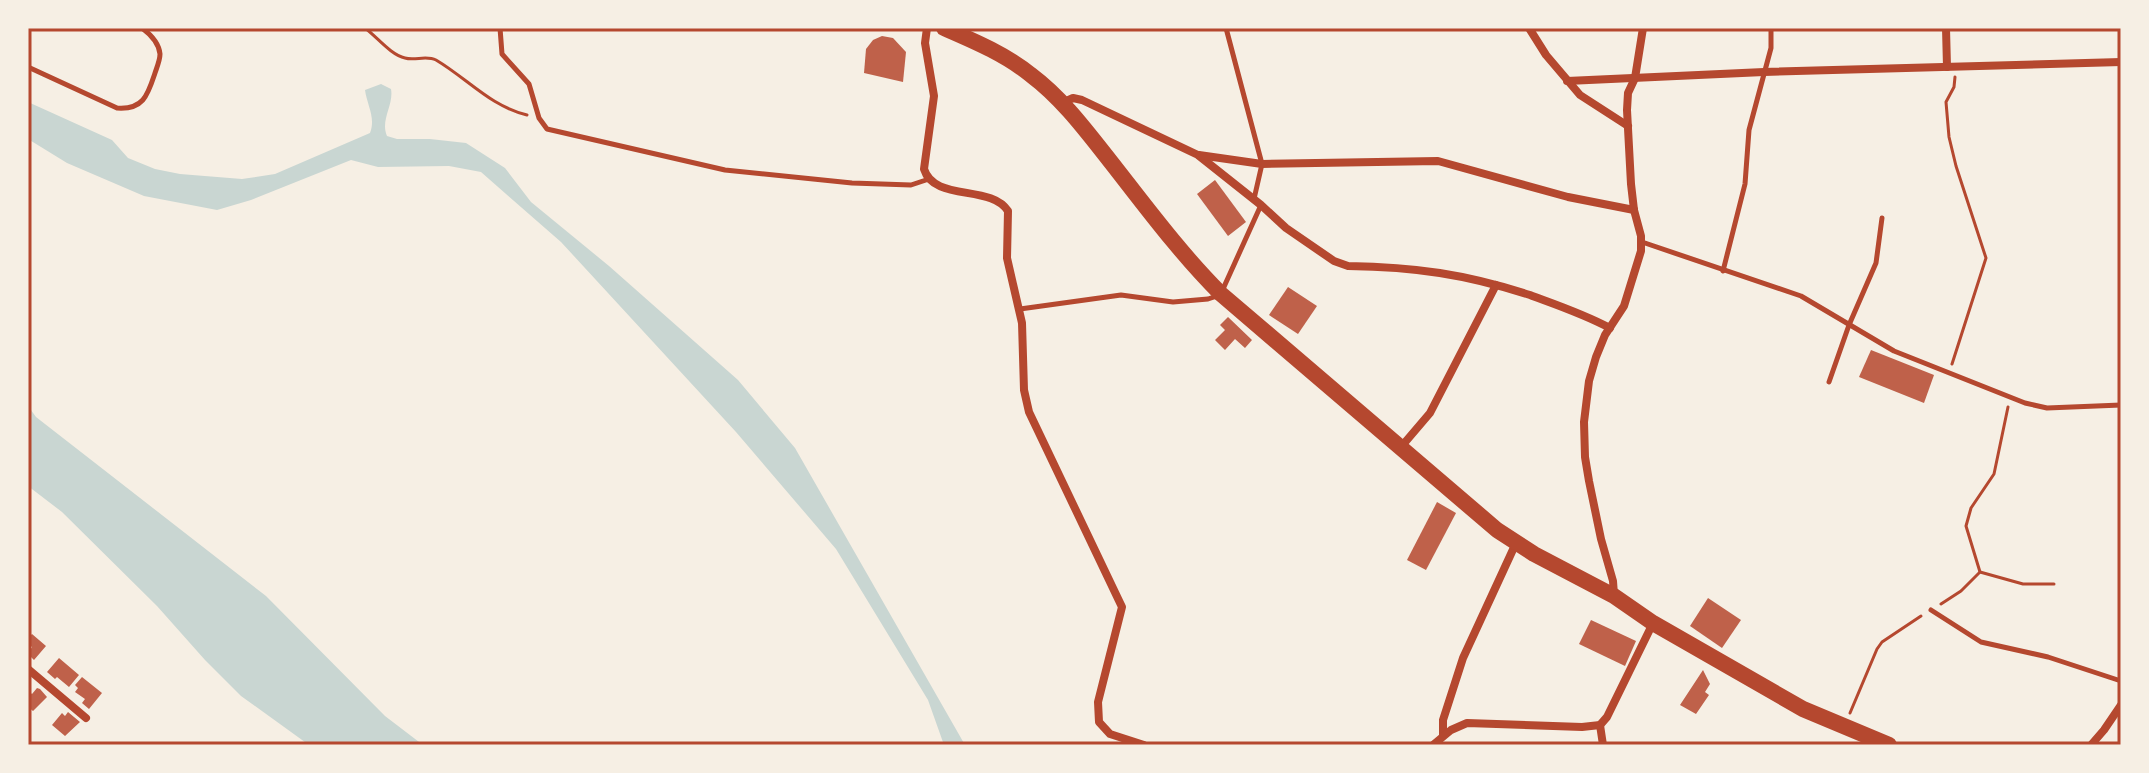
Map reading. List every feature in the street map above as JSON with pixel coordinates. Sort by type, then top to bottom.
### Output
[{"type":"main road","points":[[944,28],[1030,73],[1062,103],[1191,263],[1221,294],[1479,516],[1516,543],[1614,596],[1653,623],[1803,709],[1886,744]]},
{"type":"street","points":[[927,28],[925,43],[934,96],[924,169],[929,179],[944,187],[996,200],[1004,205],[1009,216],[1007,258],[1020,309],[1024,390],[1029,412],[1122,607],[1098,702],[1099,722],[1110,734],[1144,745]]},
{"type":"street","points":[[1529,28],[1546,55],[1580,95],[1628,126]]},
{"type":"street","points":[[1614,596],[1589,481],[1584,422],[1592,369],[1602,341],[1627,298],[1641,251],[1642,242],[1634,210],[1628,93],[1635,78],[1643,28]]},
{"type":"street","points":[[1946,28],[1952,66]]},
{"type":"street","points":[[1567,81],[2121,62]]},
{"type":"street","points":[[1062,103],[1073,98],[1082,100],[1198,155],[1286,228],[1334,261],[1348,266],[1436,271],[1496,285],[1574,310],[1610,328]]},
{"type":"street","points":[[1198,155],[1262,164],[1438,161],[1568,197],[1634,210]]},
{"type":"street","points":[[1400,448],[1430,413],[1496,285]]},
{"type":"street","points":[[1443,735],[1443,720],[1463,658],[1516,543]]},
{"type":"street","points":[[1433,745],[1458,725],[1467,723],[1591,728],[1600,725],[1607,717],[1653,623]]},
{"type":"street","points":[[28,669],[86,718]]},
{"type":"street","points":[[2091,745],[2121,705]]},
{"type":"street","points":[[1600,725],[1603,745]]},
{"type":"lane","points":[[28,67],[117,108],[136,105],[147,95],[160,55],[152,36],[142,28]]},
{"type":"lane","points":[[500,28],[502,54],[529,84],[539,118],[547,129],[710,168],[852,183],[911,185],[929,179]]},
{"type":"lane","points":[[1020,309],[1121,295],[1173,302],[1208,299],[1221,294],[1258,202],[1262,164],[1226,28]]},
{"type":"lane","points":[[1723,271],[1745,184],[1749,130],[1771,48],[1771,28]]},
{"type":"lane","points":[[1829,382],[1876,263],[1882,218]]},
{"type":"lane","points":[[1642,242],[1801,296],[1894,351],[2025,403],[2047,408],[2121,405]]},
{"type":"lane","points":[[1931,610],[1981,642],[2048,657],[2121,681]]},
{"type":"path","points":[[365,28],[400,57],[410,60],[431,58],[474,86],[485,97],[519,113],[539,118]]},
{"type":"path","points":[[1950,372],[1986,258],[1959,178],[1949,137],[1946,102],[1954,87],[1952,66]]},
{"type":"path","points":[[1980,572],[1966,526],[1971,508],[1994,474],[2010,397]]},
{"type":"shaded area","points":[[381,84],[391,89],[385,124],[387,136],[466,143],[505,168],[531,202],[738,380],[795,448],[965,745],[944,745],[928,700],[836,549],[736,432],[561,242],[481,172],[449,166],[378,167],[351,160],[251,200],[217,210],[144,196],[67,163],[28,139],[28,102],[112,140],[128,158],[155,169],[242,179],[275,174],[370,133],[372,117],[365,90]]},
{"type":"shaded area","points":[[28,406],[36,417],[266,596],[385,716],[423,745],[309,745],[241,696],[157,606],[62,512],[28,486]]},
{"type":"building","points":[[882,36],[893,38],[906,52],[903,82],[864,73],[866,49],[873,40]]},
{"type":"building","points":[[1215,180],[1246,222],[1228,236],[1197,194]]},
{"type":"building","points":[[1288,287],[1317,306],[1298,334],[1269,315]]},
{"type":"building","points":[[1228,317],[1252,340],[1245,348],[1235,339],[1225,350],[1215,340],[1225,330],[1220,325]]},
{"type":"building","points":[[1871,350],[1934,375],[1924,403],[1859,377]]},
{"type":"building","points":[[1437,502],[1456,513],[1426,570],[1407,560]]},
{"type":"building","points":[[1708,598],[1741,620],[1722,648],[1690,626]]},
{"type":"building","points":[[1591,620],[1636,641],[1625,666],[1579,644]]},
{"type":"building","points":[[32,634],[46,646],[34,660],[28,654],[32,647],[28,644],[28,638]]},
{"type":"building","points":[[59,658],[79,675],[69,687],[47,672]]},
{"type":"building","points":[[1703,670],[1710,684],[1705,692],[1709,695],[1696,714],[1680,705]]},
{"type":"building","points":[[82,677],[102,693],[89,709],[82,703],[85,699],[75,692],[78,688],[75,685]]},
{"type":"building","points":[[37,688],[47,697],[33,711],[28,707],[28,691],[32,694]]},
{"type":"building","points":[[68,712],[80,722],[65,736],[52,725],[62,713],[65,716]]}]
